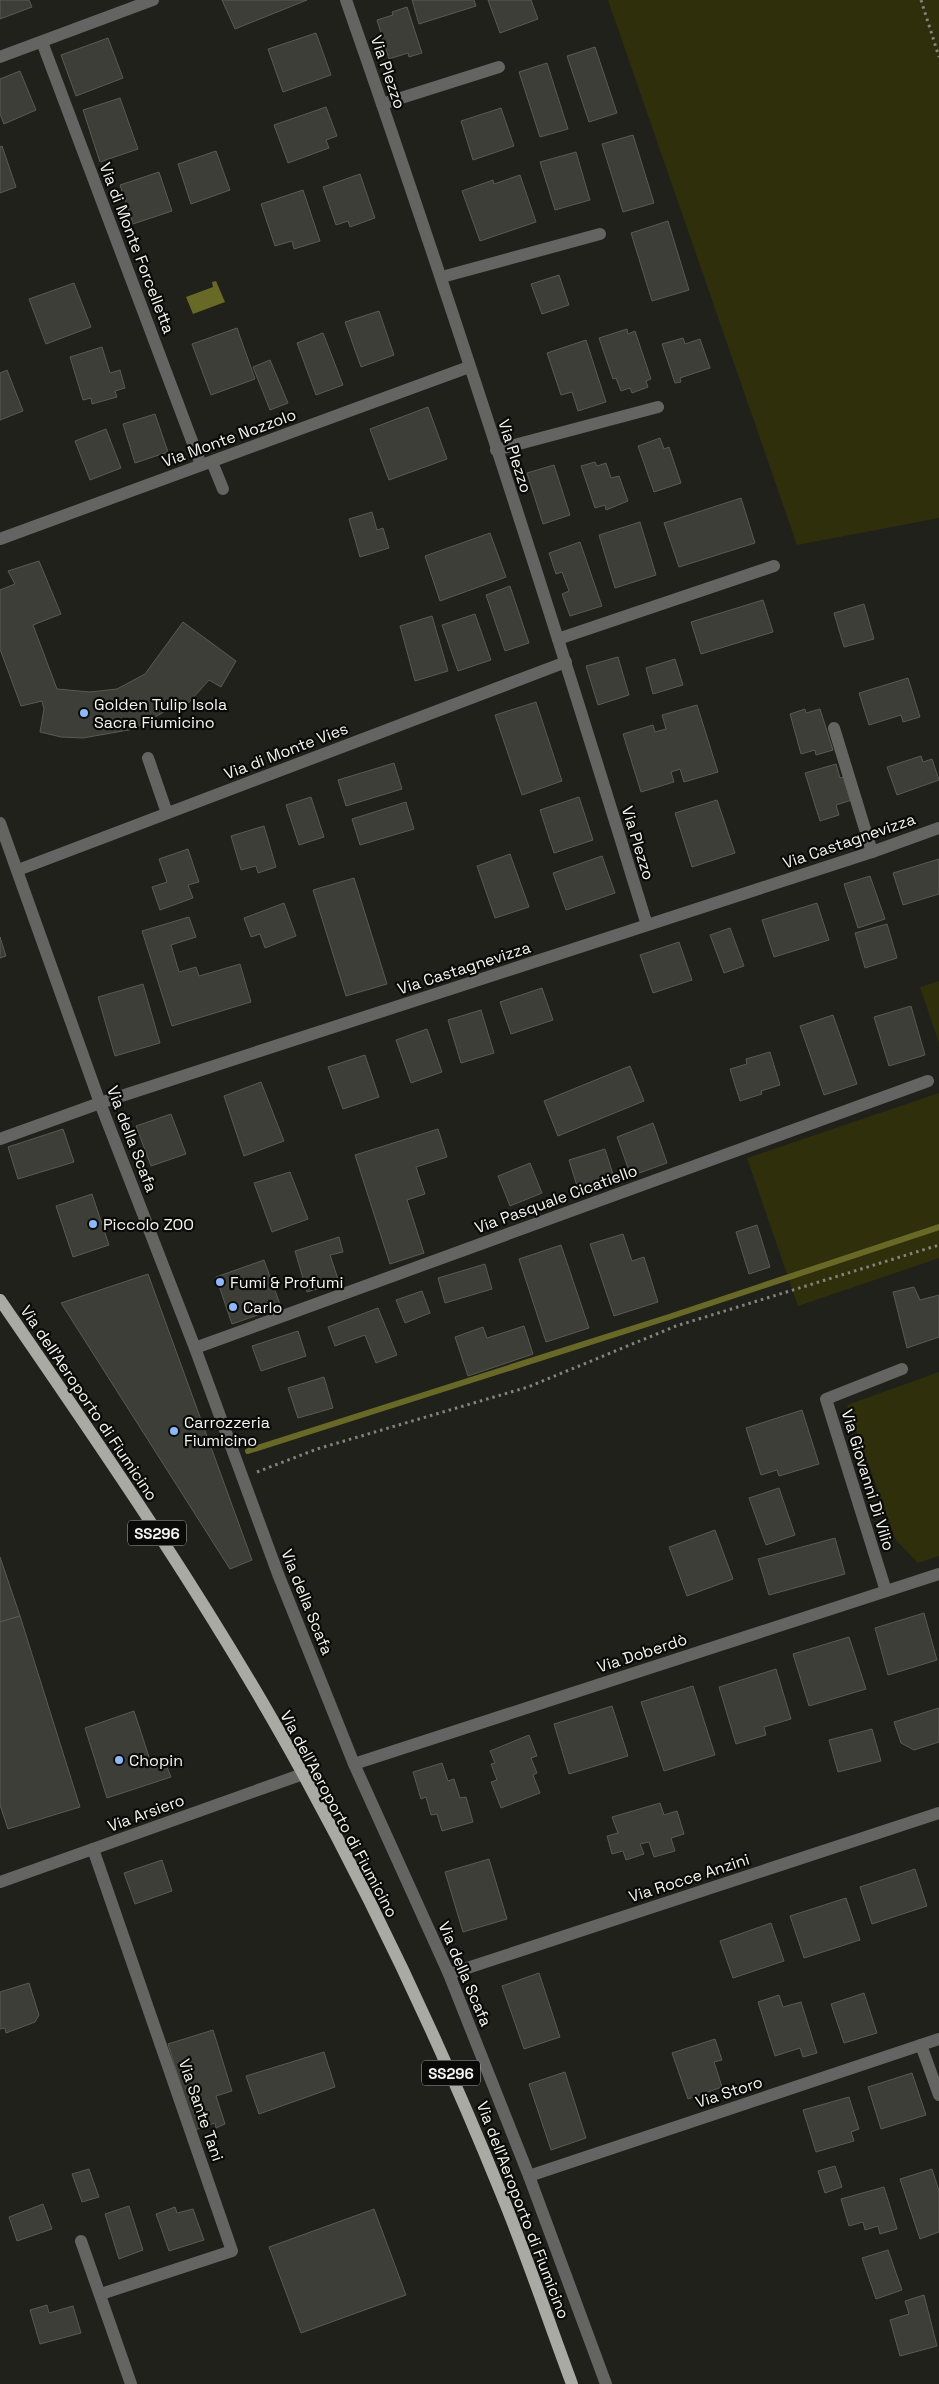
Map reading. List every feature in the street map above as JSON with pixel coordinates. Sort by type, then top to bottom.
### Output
[{"type":"main road","name":"Via dell'Aeroporto di Fiumicino","points":[[0,1300],[102,1448],[203,1604],[303,1774],[394,1952],[458,2088],[503,2196],[572,2384]]},
{"type":"street","points":[[0,57],[153,0]]},
{"type":"street","name":"Via Plezzo","points":[[346,0],[442,277],[469,367],[566,662],[647,925]]},
{"type":"street","name":"Via di Monte Forcelletta","points":[[42,42],[206,464],[223,489]]},
{"type":"street","points":[[382,104],[499,67]]},
{"type":"street","points":[[442,277],[600,234]]},
{"type":"street","name":"Via Monte Nozzolo","points":[[0,539],[469,367]]},
{"type":"street","points":[[496,450],[658,407]]},
{"type":"street","points":[[558,639],[774,566]]},
{"type":"street","name":"Via di Monte Vies","points":[[18,870],[566,662]]},
{"type":"street","points":[[834,728],[872,852]]},
{"type":"street","points":[[148,758],[167,813]]},
{"type":"street","name":"Via della Scafa","points":[[0,823],[100,1103],[195,1348],[278,1574],[354,1764],[449,1974],[529,2176],[606,2384]]},
{"type":"street","name":"Via Castagnevizza","points":[[0,1139],[100,1103],[872,852],[939,828]]},
{"type":"street","name":"Via Pasquale Cicatiello","points":[[195,1348],[928,1081]]},
{"type":"street","name":"Via Giovanni Di Vilio","points":[[886,1591],[826,1399],[902,1369]]},
{"type":"street","name":"Via Doberdò","points":[[354,1764],[939,1574]]},
{"type":"street","name":"Via Arsiero","points":[[0,1882],[303,1774]]},
{"type":"street","name":"Via Rocce Anzini","points":[[449,1974],[939,1813]]},
{"type":"street","name":"Via Sante Tani","points":[[93,1849],[232,2251],[101,2294]]},
{"type":"street","name":"Via Storo","points":[[529,2176],[939,2039]]},
{"type":"street","points":[[921,2045],[939,2096]]},
{"type":"street","points":[[81,2241],[131,2384]]},
{"type":"path","points":[[920,0],[939,57]]},
{"type":"path","points":[[242,1477],[317,1449],[528,1387],[676,1326],[939,1245]]},
{"type":"shaded area","points":[[608,0],[939,0],[939,518],[797,545]]},
{"type":"shaded area","points":[[216,281],[225,302],[193,314],[186,297],[213,287],[212,282]]},
{"type":"shaded area","points":[[939,981],[939,1043],[920,987]]},
{"type":"shaded area","points":[[939,1093],[939,1258],[798,1306],[747,1158]]},
{"type":"shaded area","points":[[939,1372],[939,1556],[918,1563],[896,1540],[847,1405]]},
{"type":"building","points":[[0,0],[29,0],[32,7],[0,19]]},
{"type":"building","points":[[222,0],[307,0],[235,29]]},
{"type":"building","points":[[412,0],[474,0],[476,6],[419,24]]},
{"type":"building","points":[[488,0],[531,0],[538,19],[500,33]]},
{"type":"building","points":[[407,7],[422,53],[409,57],[408,53],[389,59],[377,20],[393,15],[392,12]]},
{"type":"building","points":[[316,33],[331,75],[283,92],[268,49]]},
{"type":"building","points":[[108,38],[123,78],[76,96],[61,55]]},
{"type":"building","points":[[595,47],[617,113],[589,122],[567,56]]},
{"type":"building","points":[[547,63],[568,129],[540,137],[519,72]]},
{"type":"building","points":[[20,71],[36,110],[4,124],[0,114],[0,79]]},
{"type":"building","points":[[120,98],[138,149],[100,162],[83,110]]},
{"type":"building","points":[[326,107],[337,136],[326,140],[329,148],[288,163],[274,125]]},
{"type":"building","points":[[501,108],[514,146],[473,160],[461,121]]},
{"type":"building","points":[[633,135],[654,203],[623,212],[602,144]]},
{"type":"building","points":[[2,146],[16,187],[0,193],[0,147]]},
{"type":"building","points":[[216,151],[230,190],[191,204],[178,164]]},
{"type":"building","points":[[576,152],[590,200],[555,210],[540,162]]},
{"type":"building","points":[[159,172],[172,211],[133,224],[120,185]]},
{"type":"building","points":[[360,174],[375,218],[350,227],[348,221],[336,225],[323,187]]},
{"type":"building","points":[[520,175],[536,222],[480,241],[462,191],[493,180],[494,184]]},
{"type":"building","points":[[303,190],[320,241],[294,249],[292,241],[275,246],[261,204]]},
{"type":"building","points":[[668,221],[689,290],[652,301],[631,233]]},
{"type":"building","points":[[559,275],[569,305],[542,314],[531,284]]},
{"type":"building","points":[[74,283],[91,327],[46,344],[29,299]]},
{"type":"building","points":[[379,311],[394,355],[361,367],[345,322]]},
{"type":"building","points":[[237,328],[255,379],[211,395],[192,344]]},
{"type":"building","points":[[627,329],[628,334],[635,331],[651,379],[646,381],[648,387],[632,393],[630,388],[621,391],[616,378],[613,379],[599,338]]},
{"type":"building","points":[[323,333],[343,385],[316,395],[297,343]]},
{"type":"building","points":[[683,338],[685,344],[700,339],[710,368],[680,378],[681,382],[675,383],[662,344]]},
{"type":"building","points":[[586,340],[606,402],[578,411],[572,392],[561,395],[547,353]]},
{"type":"building","points":[[102,347],[110,373],[120,370],[125,388],[115,391],[117,397],[92,404],[91,398],[83,400],[70,357]]},
{"type":"building","points":[[270,360],[288,403],[270,410],[253,367]]},
{"type":"building","points":[[7,370],[23,411],[0,420],[0,373]]},
{"type":"building","points":[[428,407],[447,459],[389,480],[370,429]]},
{"type":"building","points":[[155,414],[168,452],[135,463],[123,424]]},
{"type":"building","points":[[106,429],[121,468],[90,480],[75,441]]},
{"type":"building","points":[[660,438],[664,449],[669,447],[681,483],[654,492],[638,446]]},
{"type":"building","points":[[595,462],[597,466],[606,463],[611,478],[619,476],[628,501],[606,510],[605,505],[595,508],[581,466]]},
{"type":"building","points":[[554,465],[570,515],[543,524],[527,473]]},
{"type":"building","points":[[741,498],[755,543],[679,567],[664,523]]},
{"type":"building","points":[[372,512],[377,530],[383,528],[389,548],[360,557],[349,519]]},
{"type":"building","points":[[640,522],[656,575],[615,588],[599,535]]},
{"type":"building","points":[[490,533],[506,577],[440,601],[425,556]]},
{"type":"building","points":[[580,542],[602,606],[570,616],[562,594],[569,591],[562,572],[556,574],[549,553]]},
{"type":"building","points":[[39,561],[61,614],[33,625],[57,689],[90,692],[117,689],[145,674],[183,622],[236,661],[221,687],[209,680],[183,709],[176,705],[134,729],[83,738],[61,737],[40,732],[44,709],[42,701],[21,706],[0,649],[0,590],[15,584],[8,571]]},
{"type":"building","points":[[510,586],[529,643],[505,651],[486,595]]},
{"type":"building","points":[[763,600],[773,632],[701,654],[691,622]]},
{"type":"building","points":[[864,604],[874,639],[844,647],[834,613]]},
{"type":"building","points":[[475,614],[491,660],[458,671],[442,625]]},
{"type":"building","points":[[432,616],[448,671],[415,681],[400,626]]},
{"type":"building","points":[[618,657],[629,695],[598,705],[586,666]]},
{"type":"building","points":[[675,659],[683,685],[653,694],[646,668]]},
{"type":"building","points":[[908,678],[920,717],[903,722],[901,715],[869,725],[859,693]]},
{"type":"building","points":[[536,702],[562,781],[522,795],[495,715]]},
{"type":"building","points":[[697,705],[718,772],[684,782],[680,769],[671,772],[674,782],[641,792],[623,734],[653,725],[655,732],[666,729],[662,715]]},
{"type":"building","points":[[805,709],[806,713],[820,709],[833,750],[816,755],[815,750],[801,754],[790,714]]},
{"type":"building","points":[[921,756],[923,762],[932,759],[939,780],[897,795],[887,767]]},
{"type":"building","points":[[394,763],[402,789],[346,806],[338,780]]},
{"type":"building","points":[[836,764],[840,778],[844,777],[852,800],[836,805],[839,815],[820,821],[805,773]]},
{"type":"building","points":[[311,797],[324,837],[299,845],[286,805]]},
{"type":"building","points":[[579,797],[593,840],[554,853],[540,810]]},
{"type":"building","points":[[717,800],[735,853],[692,867],[675,813]]},
{"type":"building","points":[[406,802],[414,829],[360,845],[352,819]]},
{"type":"building","points":[[264,826],[276,867],[258,873],[256,866],[241,870],[231,836]]},
{"type":"building","points":[[188,849],[199,882],[188,885],[193,898],[160,910],[152,887],[167,882],[159,859]]},
{"type":"building","points":[[510,854],[529,907],[495,918],[477,866]]},
{"type":"building","points":[[602,856],[615,893],[566,910],[553,873]]},
{"type":"building","points":[[939,859],[939,894],[903,905],[893,873]]},
{"type":"building","points":[[870,876],[885,919],[858,928],[844,884]]},
{"type":"building","points":[[354,878],[387,984],[346,996],[313,890]]},
{"type":"building","points":[[284,903],[296,936],[265,948],[260,934],[251,937],[244,918]]},
{"type":"building","points":[[817,903],[829,940],[774,957],[762,920]]},
{"type":"building","points":[[189,917],[196,937],[171,945],[179,972],[196,967],[199,976],[240,964],[251,1002],[172,1026],[142,931]]},
{"type":"building","points":[[887,924],[897,958],[865,968],[855,933]]},
{"type":"building","points":[[730,928],[744,966],[724,973],[710,935]]},
{"type":"building","points":[[0,937],[6,956],[0,958]]},
{"type":"building","points":[[679,942],[692,980],[653,993],[640,955]]},
{"type":"building","points":[[143,984],[160,1043],[115,1056],[98,997]]},
{"type":"building","points":[[542,988],[553,1020],[511,1034],[500,1002]]},
{"type":"building","points":[[911,1006],[925,1055],[889,1066],[874,1017]]},
{"type":"building","points":[[481,1010],[494,1053],[461,1063],[448,1020]]},
{"type":"building","points":[[833,1015],[857,1084],[824,1095],[800,1026]]},
{"type":"building","points":[[427,1029],[442,1072],[411,1083],[396,1040]]},
{"type":"building","points":[[770,1052],[780,1085],[761,1091],[762,1094],[740,1101],[730,1069],[747,1064],[746,1059]]},
{"type":"building","points":[[365,1055],[379,1097],[343,1109],[328,1067]]},
{"type":"building","points":[[630,1066],[644,1101],[558,1136],[544,1101]]},
{"type":"building","points":[[261,1082],[284,1141],[244,1156],[224,1096]]},
{"type":"building","points":[[171,1114],[186,1154],[151,1166],[136,1126]]},
{"type":"building","points":[[653,1123],[667,1163],[631,1176],[617,1137]]},
{"type":"building","points":[[63,1129],[74,1162],[18,1179],[8,1147]]},
{"type":"building","points":[[438,1129],[447,1157],[416,1167],[425,1194],[407,1200],[424,1253],[390,1264],[355,1155]]},
{"type":"building","points":[[605,1149],[616,1184],[580,1196],[569,1160]]},
{"type":"building","points":[[530,1163],[542,1193],[510,1206],[498,1176]]},
{"type":"building","points":[[290,1172],[308,1219],[272,1232],[254,1183]]},
{"type":"building","points":[[92,1194],[109,1245],[73,1257],[56,1206]]},
{"type":"building","points":[[757,1225],[770,1267],[749,1274],[736,1232]]},
{"type":"building","points":[[623,1234],[632,1261],[644,1257],[658,1302],[614,1316],[590,1244]]},
{"type":"building","points":[[339,1237],[343,1252],[330,1255],[339,1282],[307,1292],[295,1251]]},
{"type":"building","points":[[561,1245],[589,1328],[546,1342],[519,1259]]},
{"type":"building","points":[[264,1260],[281,1307],[232,1324],[216,1277]]},
{"type":"building","points":[[485,1264],[492,1289],[445,1303],[438,1278]]},
{"type":"building","name":"Carrozzeria Fiumicino","points":[[148,1274],[252,1560],[230,1569],[61,1303]]},
{"type":"building","points":[[914,1287],[920,1300],[939,1295],[939,1337],[907,1348],[893,1292]]},
{"type":"building","points":[[422,1291],[430,1313],[405,1323],[396,1300]]},
{"type":"building","points":[[378,1308],[397,1355],[376,1363],[365,1335],[335,1346],[328,1327]]},
{"type":"building","points":[[524,1326],[533,1354],[468,1376],[455,1337],[483,1327],[487,1338]]},
{"type":"building","points":[[298,1331],[306,1356],[261,1371],[252,1346]]},
{"type":"building","points":[[324,1377],[333,1408],[298,1418],[288,1388]]},
{"type":"building","points":[[802,1410],[819,1464],[779,1476],[777,1470],[761,1475],[746,1428]]},
{"type":"building","points":[[779,1488],[795,1535],[766,1545],[749,1498]]},
{"type":"building","points":[[715,1530],[733,1579],[687,1596],[669,1547]]},
{"type":"building","points":[[835,1538],[845,1574],[769,1595],[758,1559]]},
{"type":"building","points":[[0,1557],[20,1616],[0,1622]]},
{"type":"building","points":[[924,1613],[937,1660],[888,1675],[875,1628]]},
{"type":"building","points":[[20,1616],[80,1807],[8,1829],[0,1805],[0,1622]]},
{"type":"building","points":[[849,1637],[866,1689],[809,1706],[793,1654]]},
{"type":"building","points":[[776,1669],[791,1719],[764,1727],[766,1735],[736,1744],[719,1687]]},
{"type":"building","points":[[693,1686],[715,1755],[664,1771],[641,1702]]},
{"type":"building","points":[[612,1706],[628,1756],[569,1774],[554,1724]]},
{"type":"building","points":[[939,1708],[939,1742],[914,1750],[901,1743],[894,1722]]},
{"type":"building","points":[[134,1711],[150,1760],[163,1757],[171,1777],[107,1798],[85,1728]]},
{"type":"building","points":[[872,1729],[881,1761],[838,1772],[829,1740]]},
{"type":"building","points":[[529,1735],[537,1756],[531,1758],[537,1773],[533,1775],[540,1793],[501,1808],[491,1782],[497,1780],[491,1764],[495,1763],[490,1751]]},
{"type":"building","points":[[442,1763],[448,1781],[454,1779],[460,1798],[466,1797],[473,1822],[442,1831],[437,1814],[431,1815],[426,1797],[421,1799],[413,1772]]},
{"type":"building","points":[[660,1803],[664,1815],[677,1811],[684,1834],[671,1838],[675,1851],[654,1857],[649,1842],[640,1844],[644,1854],[626,1860],[623,1851],[612,1854],[607,1836],[618,1833],[612,1817]]},
{"type":"building","points":[[489,1859],[507,1919],[463,1932],[445,1872]]},
{"type":"building","points":[[162,1860],[172,1891],[135,1904],[124,1873]]},
{"type":"building","points":[[915,1869],[927,1906],[872,1924],[860,1887]]},
{"type":"building","points":[[846,1898],[860,1940],[804,1958],[790,1916]]},
{"type":"building","points":[[771,1923],[784,1961],[733,1978],[720,1941]]},
{"type":"building","points":[[539,1973],[560,2037],[524,2049],[502,1986]]},
{"type":"building","points":[[29,1983],[39,2015],[35,2022],[6,2033],[5,2028],[0,2029],[0,1992]]},
{"type":"building","points":[[864,1993],[877,2033],[844,2043],[831,2004]]},
{"type":"building","points":[[779,1995],[783,2007],[801,2002],[817,2053],[803,2057],[800,2048],[775,2056],[758,2002]]},
{"type":"building","points":[[213,2030],[232,2091],[216,2096],[225,2124],[216,2128],[215,2123],[195,2130],[168,2044]]},
{"type":"building","points":[[715,2039],[722,2060],[714,2062],[722,2087],[688,2099],[672,2053]]},
{"type":"building","points":[[324,2052],[335,2087],[259,2114],[246,2076]]},
{"type":"building","points":[[565,2072],[586,2138],[551,2150],[529,2084]]},
{"type":"building","points":[[912,2073],[926,2115],[881,2129],[868,2087]]},
{"type":"building","points":[[849,2097],[859,2129],[851,2132],[854,2141],[816,2152],[803,2110]]},
{"type":"building","points":[[835,2166],[842,2187],[825,2193],[818,2171]]},
{"type":"building","points":[[89,2169],[99,2197],[82,2202],[72,2174]]},
{"type":"building","points":[[932,2169],[939,2191],[939,2232],[920,2239],[900,2179]]},
{"type":"building","points":[[884,2187],[897,2229],[880,2234],[878,2226],[865,2230],[863,2222],[849,2226],[841,2199]]},
{"type":"building","points":[[43,2204],[52,2229],[17,2241],[9,2217]]},
{"type":"building","points":[[129,2206],[143,2250],[119,2259],[105,2214]]},
{"type":"building","points":[[175,2207],[177,2213],[193,2209],[204,2240],[169,2251],[156,2214]]},
{"type":"building","points":[[374,2209],[406,2295],[301,2333],[269,2247]]},
{"type":"building","points":[[888,2250],[902,2290],[876,2299],[862,2258]]},
{"type":"building","points":[[924,2295],[937,2346],[900,2356],[890,2320],[909,2314],[905,2301]]},
{"type":"building","points":[[47,2305],[49,2313],[73,2306],[81,2333],[40,2344],[30,2310]]},
{"type":"waterway","points":[[248,1451],[669,1317],[939,1227]]},
{"type":"place","name":"Golden Tulip Isola Sacra Fiumicino","points":[[84,713]]},
{"type":"place","name":"Piccolo ZOO","points":[[93,1224]]},
{"type":"place","name":"Fumi & Profumi","points":[[220,1282]]},
{"type":"place","name":"Carlo","points":[[233,1307]]},
{"type":"place","name":"Carrozzeria Fiumicino","points":[[174,1431]]},
{"type":"place","name":"Chopin","points":[[119,1760]]}]
